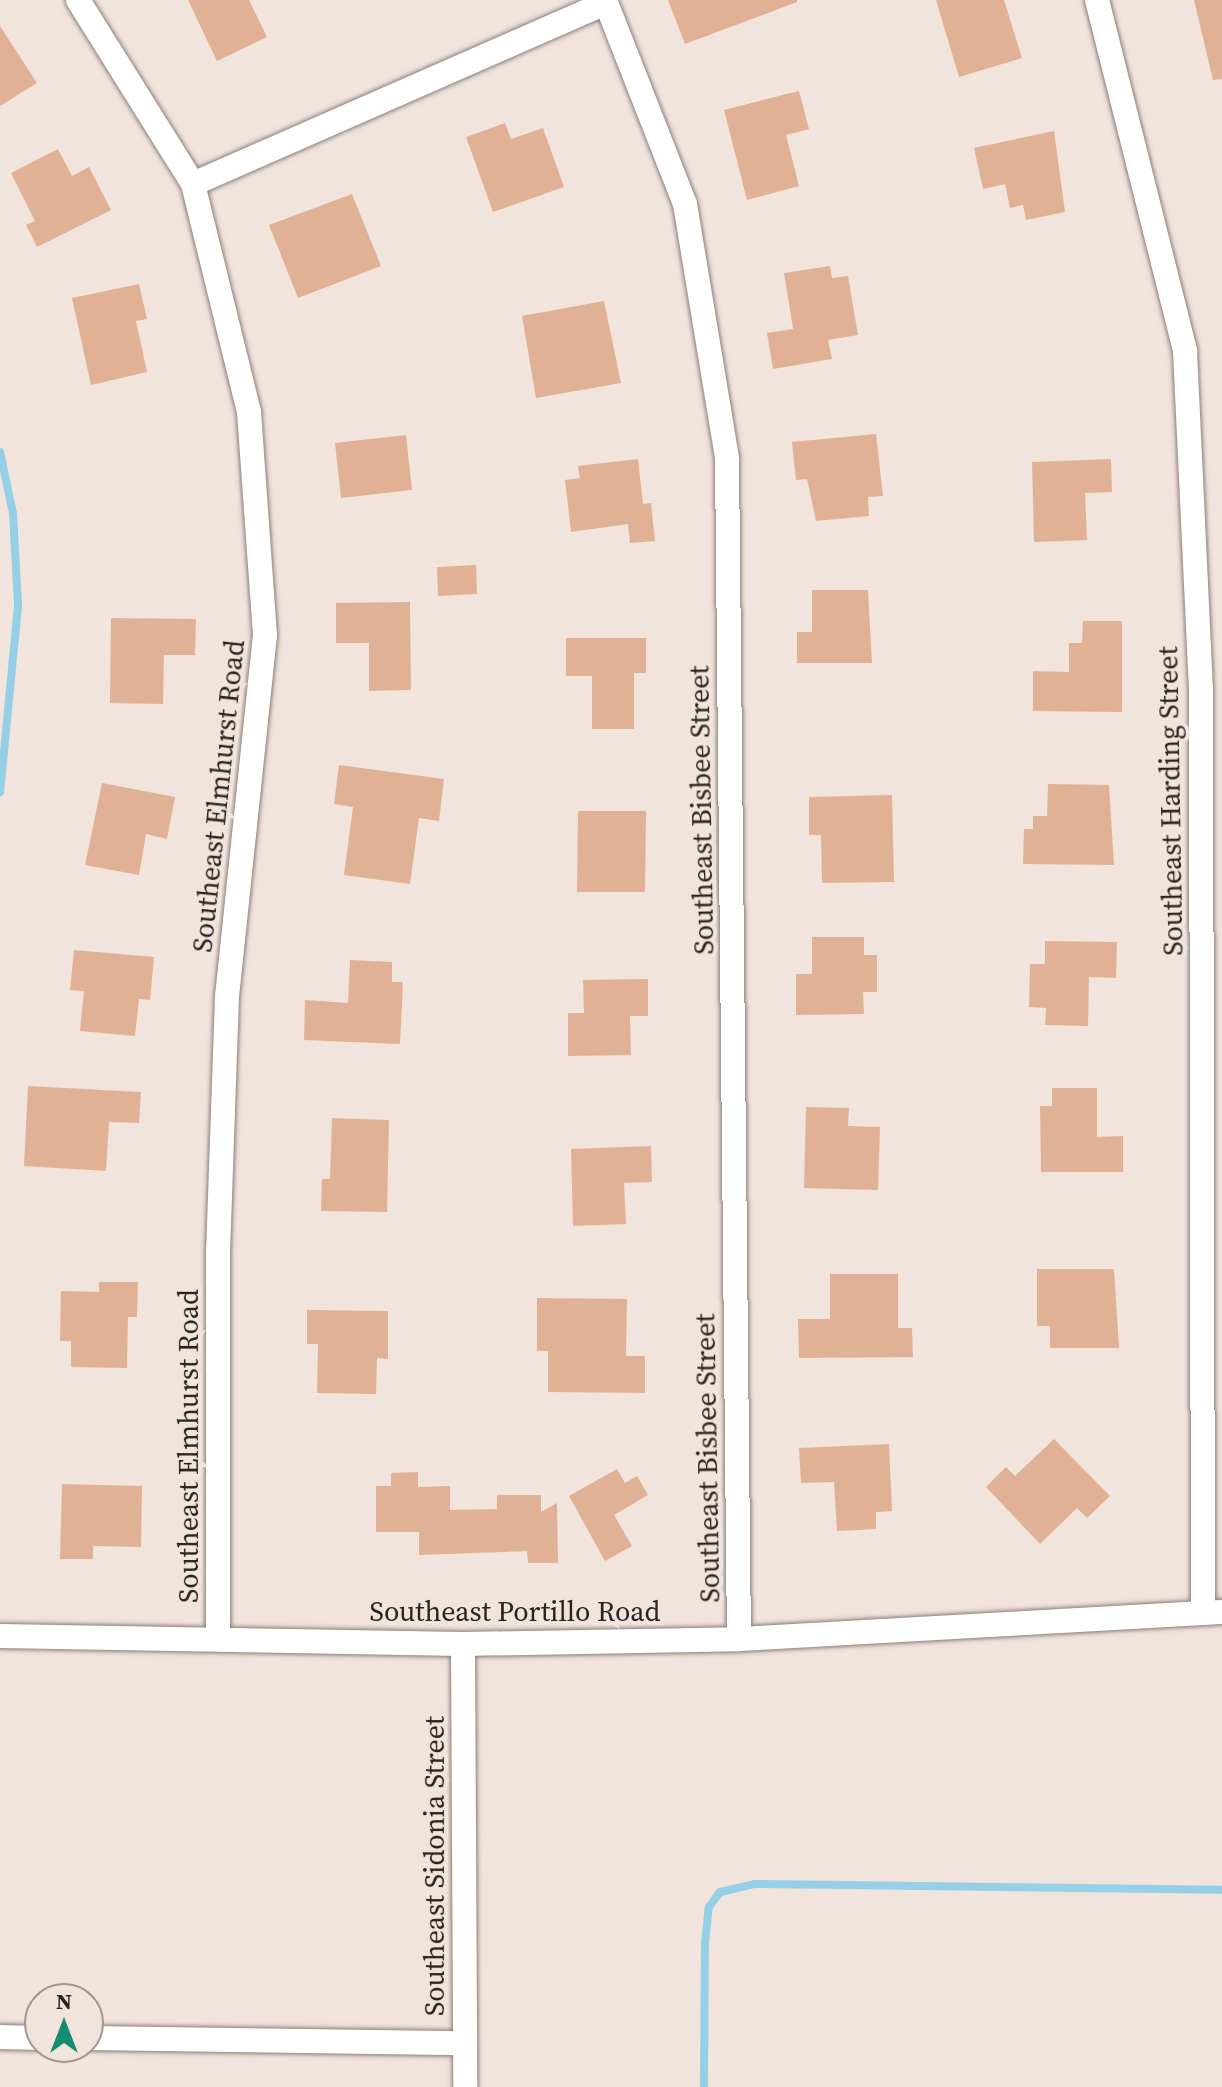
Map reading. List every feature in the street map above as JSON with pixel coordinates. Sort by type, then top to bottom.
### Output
[{"type":"street","name":"Southeast Elmhurst Road","points":[[78,0],[193,184],[249,412],[265,635],[227,996],[218,1249],[218,1639]]},
{"type":"street","name":"Southeast Harding Street","points":[[1097,0],[1185,351],[1201,688],[1212,1612]]},
{"type":"street","points":[[193,184],[605,2]]},
{"type":"street","name":"Southeast Bisbee Street","points":[[605,2],[685,204],[727,459],[739,1639]]},
{"type":"street","name":"Southeast Portillo Road","points":[[0,1636],[463,1644],[739,1639],[1212,1612]]},
{"type":"street","name":"Southeast Sidonia Street","points":[[463,1644],[465,2087]]},
{"type":"street","points":[[0,2037],[24,2038]]},
{"type":"street","points":[[104,2038],[465,2043]]},
{"type":"building","points":[[188,0],[249,0],[267,37],[217,61]]},
{"type":"building","points":[[668,0],[797,0],[797,2],[685,44]]},
{"type":"building","points":[[936,0],[1004,0],[1022,58],[959,77]]},
{"type":"building","points":[[1194,0],[1222,0],[1222,79],[1213,80]]},
{"type":"building","points":[[0,26],[37,83],[0,106]]},
{"type":"building","points":[[799,91],[809,129],[786,135],[799,186],[747,200],[724,110]]},
{"type":"building","points":[[505,123],[511,139],[543,128],[564,187],[493,212],[466,137]]},
{"type":"building","points":[[1054,131],[1065,212],[1026,220],[1023,205],[1010,208],[1005,184],[983,189],[974,148]]},
{"type":"building","points":[[58,149],[72,176],[89,167],[111,210],[37,247],[26,225],[35,221],[11,173]]},
{"type":"building","points":[[352,194],[381,266],[298,298],[269,225]]},
{"type":"building","points":[[830,266],[832,278],[848,276],[858,335],[828,340],[832,359],[773,369],[767,333],[793,329],[784,273]]},
{"type":"building","points":[[139,284],[147,319],[136,321],[147,372],[91,385],[72,298]]},
{"type":"building","points":[[604,301],[621,383],[536,398],[522,316]]},
{"type":"building","points":[[876,434],[883,496],[868,497],[869,516],[816,521],[807,479],[796,480],[792,442]]},
{"type":"building","points":[[406,435],[412,490],[341,498],[335,443]]},
{"type":"building","points":[[638,459],[643,504],[651,503],[655,541],[630,543],[628,524],[571,532],[565,480],[580,478],[578,466]]},
{"type":"building","points":[[1111,459],[1112,492],[1085,493],[1087,540],[1034,542],[1032,462]]},
{"type":"building","points":[[476,565],[477,594],[438,596],[437,567]]},
{"type":"building","points":[[812,590],[868,590],[872,663],[797,663],[797,632],[812,632]]},
{"type":"building","points":[[410,602],[411,690],[369,691],[369,643],[336,643],[336,603]]},
{"type":"building","points":[[111,618],[196,619],[195,655],[164,655],[163,704],[110,703]]},
{"type":"building","points":[[1083,621],[1122,621],[1122,712],[1033,711],[1033,671],[1069,672],[1069,643],[1082,643]]},
{"type":"building","points":[[566,638],[646,638],[646,673],[634,673],[634,729],[592,729],[592,676],[566,676]]},
{"type":"building","points":[[339,765],[444,779],[439,821],[419,818],[410,884],[344,875],[353,807],[334,804]]},
{"type":"building","points":[[102,783],[175,797],[167,839],[146,834],[139,875],[85,865]]},
{"type":"building","points":[[1048,784],[1109,785],[1114,865],[1023,864],[1024,829],[1033,829],[1033,816],[1047,816]]},
{"type":"building","points":[[892,795],[894,882],[822,883],[821,835],[809,835],[809,797]]},
{"type":"building","points":[[578,811],[646,811],[645,892],[577,892]]},
{"type":"building","points":[[812,937],[864,937],[864,955],[877,955],[877,992],[863,992],[864,1014],[796,1015],[796,974],[812,974]]},
{"type":"building","points":[[1045,941],[1117,942],[1116,978],[1089,977],[1088,1026],[1045,1025],[1046,1008],[1029,1007],[1030,964],[1045,964]]},
{"type":"building","points":[[74,950],[154,957],[150,1000],[139,999],[135,1036],[80,1031],[84,991],[70,990]]},
{"type":"building","points":[[350,960],[392,962],[392,982],[403,982],[400,1044],[304,1040],[305,1000],[348,1003]]},
{"type":"building","points":[[648,979],[648,1016],[630,1016],[631,1055],[568,1056],[568,1013],[584,1013],[583,980]]},
{"type":"building","points":[[28,1086],[141,1092],[139,1123],[109,1122],[106,1171],[24,1166]]},
{"type":"building","points":[[1052,1088],[1097,1088],[1097,1137],[1123,1136],[1123,1172],[1041,1172],[1040,1106],[1052,1106]]},
{"type":"building","points":[[806,1107],[849,1108],[848,1126],[880,1127],[878,1190],[804,1188]]},
{"type":"building","points":[[332,1118],[389,1120],[387,1212],[321,1211],[322,1179],[330,1179]]},
{"type":"building","points":[[651,1146],[652,1182],[624,1183],[626,1224],[573,1226],[571,1149]]},
{"type":"building","points":[[1037,1269],[1114,1269],[1119,1348],[1050,1348],[1050,1326],[1037,1326]]},
{"type":"building","points":[[830,1274],[898,1274],[898,1328],[912,1328],[913,1357],[799,1358],[798,1319],[830,1319]]},
{"type":"building","points":[[99,1282],[138,1282],[137,1317],[128,1317],[127,1368],[71,1367],[71,1341],[60,1341],[61,1291],[99,1292]]},
{"type":"building","points":[[537,1298],[627,1299],[626,1356],[645,1356],[645,1393],[548,1392],[548,1351],[537,1351]]},
{"type":"building","points":[[307,1310],[388,1311],[388,1359],[377,1358],[376,1394],[317,1393],[318,1344],[307,1344]]},
{"type":"building","points":[[1054,1439],[1110,1496],[1087,1518],[1077,1508],[1040,1544],[986,1487],[1006,1467],[1015,1476]]},
{"type":"building","points":[[889,1444],[892,1511],[876,1512],[876,1529],[837,1531],[834,1482],[801,1483],[799,1448]]},
{"type":"building","points":[[617,1469],[625,1483],[637,1476],[648,1495],[614,1515],[632,1546],[605,1561],[569,1496]]},
{"type":"building","points":[[418,1472],[418,1487],[450,1486],[450,1510],[497,1509],[497,1495],[541,1495],[541,1512],[557,1503],[558,1563],[528,1563],[527,1551],[419,1555],[419,1532],[376,1532],[376,1486],[391,1486],[391,1473]]},
{"type":"building","points":[[62,1484],[142,1486],[141,1547],[93,1546],[93,1559],[60,1559]]},
{"type":"waterway","points":[[0,452],[13,513],[18,606],[0,792]]},
{"type":"waterway","points":[[704,2087],[705,1943],[709,1907],[720,1892],[754,1884],[1222,1890]]}]
